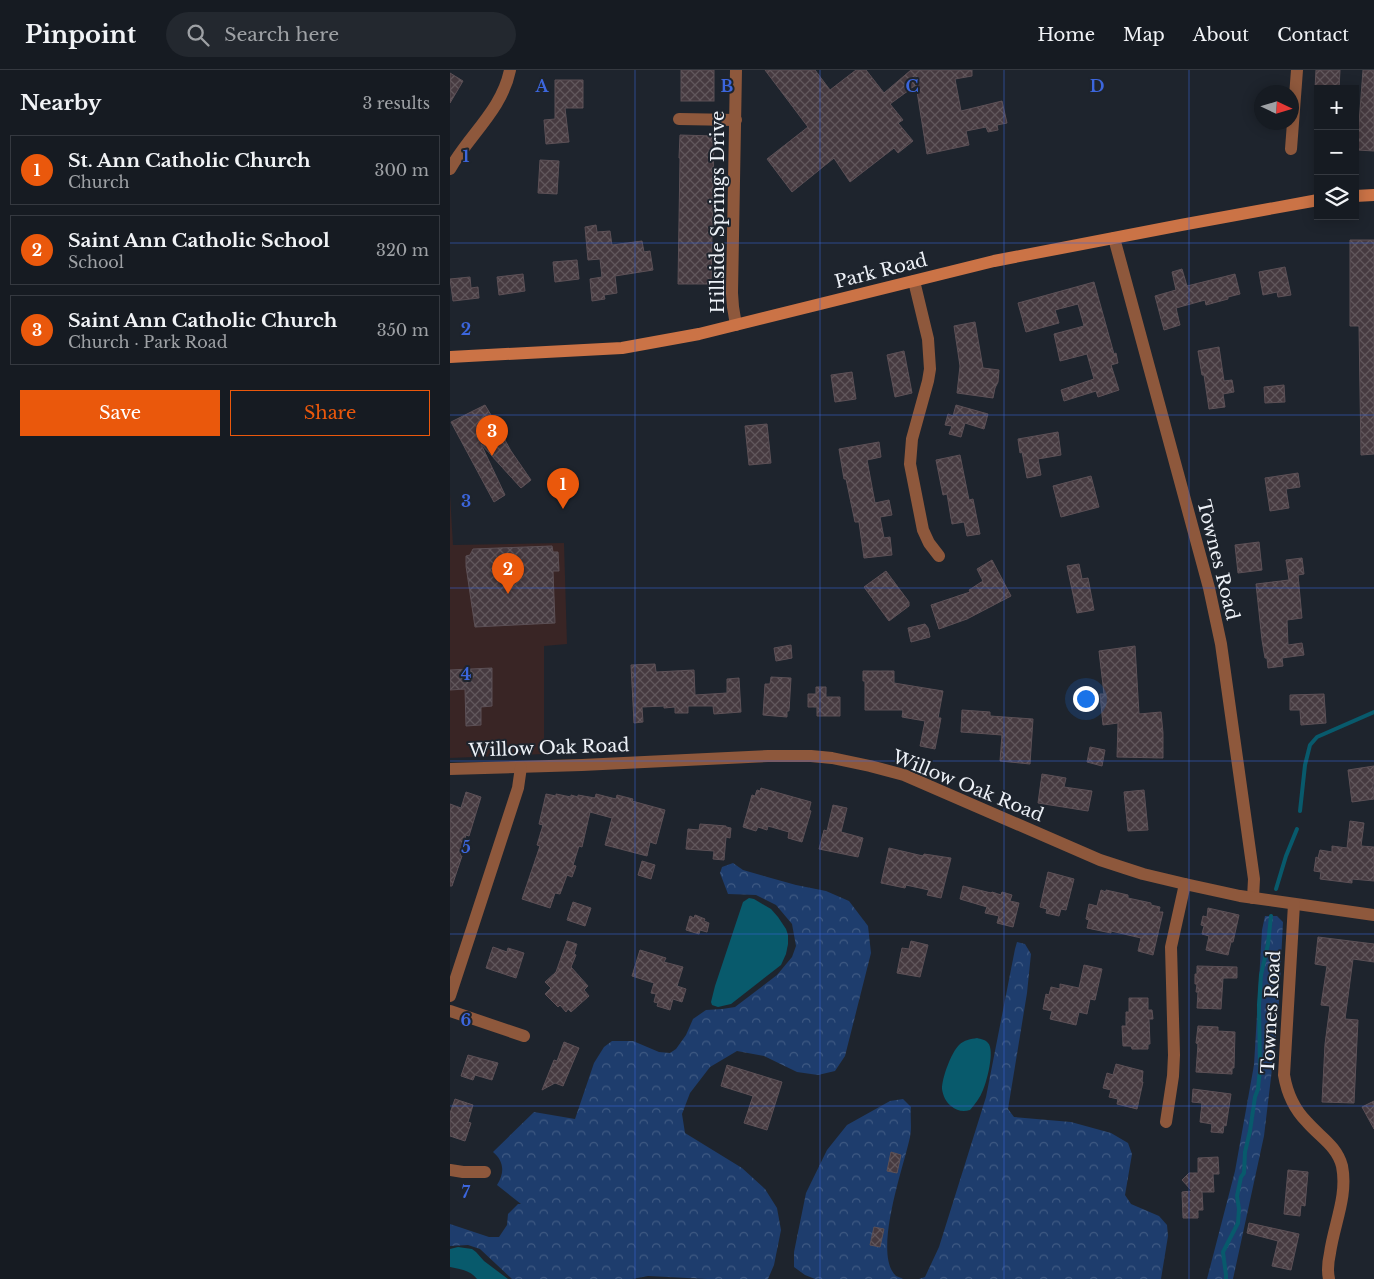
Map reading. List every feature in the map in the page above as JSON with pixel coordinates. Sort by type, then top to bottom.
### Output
[{"type":"main road","points":[[1359,196],[1374,195]]},
{"type":"main road","name":"Park Road","points":[[450,356],[622,348],[698,334],[994,261],[1314,201]]},
{"type":"street","points":[[450,169],[470,138],[484,123],[497,104],[510,70]]},
{"type":"street","name":"Hillside Springs Drive","points":[[736,70],[732,294],[732,307],[736,325]]},
{"type":"street","points":[[1291,149],[1297,70]]},
{"type":"street","points":[[679,119],[736,120]]},
{"type":"street","name":"Townes Road","points":[[1114,238],[1209,588],[1221,644],[1254,879],[1253,898]]},
{"type":"street","points":[[914,281],[928,339],[930,369],[912,439],[910,464],[924,530],[929,543],[939,556]]},
{"type":"street","name":"Willow Oak Road","points":[[450,769],[782,756],[819,756],[839,759],[904,775],[1107,862],[1143,874],[1253,898],[1374,915]]},
{"type":"street","points":[[450,996],[518,788],[521,767]]},
{"type":"street","points":[[1166,1122],[1174,1055],[1171,947],[1185,884]]},
{"type":"street","name":"Townes Road","points":[[1294,904],[1284,1075],[1291,1100],[1308,1123],[1323,1136],[1336,1152],[1341,1165],[1344,1182],[1343,1198],[1331,1242],[1328,1263],[1330,1279]]},
{"type":"street","points":[[450,1011],[524,1036]]},
{"type":"street","points":[[450,1170],[485,1172]]},
{"type":"shaded area","points":[[450,494],[453,545],[564,543],[567,644],[544,646],[544,754],[450,758]]},
{"type":"shaded area","points":[[749,898],[771,909],[786,929],[788,944],[786,954],[781,965],[731,1004],[718,1007],[712,1005],[711,1002],[715,986],[743,902]]},
{"type":"shaded area","points":[[977,1038],[988,1043],[991,1052],[985,1086],[970,1110],[960,1111],[951,1106],[945,1099],[942,1089],[944,1079],[950,1060],[959,1045],[965,1041]]},
{"type":"shaded area","points":[[458,1247],[472,1249],[484,1261],[508,1279],[477,1279],[468,1272],[450,1267],[450,1249]]},
{"type":"green space","points":[[733,863],[743,870],[796,885],[826,891],[849,901],[868,926],[871,953],[845,1056],[835,1071],[818,1075],[797,1072],[764,1056],[737,1051],[710,1067],[690,1093],[682,1114],[685,1133],[742,1168],[765,1189],[777,1208],[781,1230],[774,1265],[768,1279],[707,1279],[648,1276],[632,1279],[512,1279],[480,1249],[468,1245],[450,1246],[450,1224],[489,1237],[499,1237],[507,1225],[508,1214],[518,1204],[521,1204],[497,1185],[500,1181],[502,1167],[499,1159],[493,1152],[534,1112],[575,1119],[594,1063],[604,1047],[612,1041],[633,1041],[659,1052],[670,1053],[676,1049],[686,1035],[693,1019],[706,1010],[735,1007],[777,975],[792,957],[796,946],[792,924],[776,905],[756,895],[728,894],[720,873],[722,867]]},
{"type":"green space","points":[[1265,916],[1277,916],[1283,922],[1278,1019],[1264,1136],[1233,1279],[1207,1279],[1235,1171],[1254,1065],[1262,930]]},
{"type":"green space","points":[[1017,942],[1025,944],[1031,954],[1027,993],[1008,1109],[1014,1117],[1071,1122],[1111,1133],[1128,1143],[1132,1154],[1125,1195],[1131,1204],[1159,1216],[1167,1225],[1168,1236],[1161,1279],[919,1279],[925,1277],[939,1247],[986,1097]]},
{"type":"green space","points":[[903,1099],[911,1107],[911,1134],[892,1209],[887,1249],[889,1265],[896,1276],[903,1279],[815,1279],[805,1275],[794,1267],[794,1252],[806,1193],[827,1150],[847,1125],[890,1101]]},
{"type":"building","points":[[681,70],[714,70],[714,101],[681,101]]},
{"type":"building","points":[[765,70],[815,70],[830,90],[856,70],[866,70],[884,93],[911,70],[972,70],[972,76],[955,79],[961,111],[1002,101],[1007,123],[997,125],[998,130],[988,132],[986,127],[966,131],[969,145],[927,154],[916,85],[890,104],[903,120],[898,123],[913,141],[898,153],[894,148],[850,182],[834,158],[792,192],[767,159],[808,127]]},
{"type":"building","points":[[1316,70],[1340,70],[1339,85],[1315,85]]},
{"type":"building","points":[[1363,70],[1374,70],[1374,151],[1359,150]]},
{"type":"building","points":[[450,73],[463,81],[450,103]]},
{"type":"building","points":[[555,80],[583,80],[583,108],[565,108],[569,142],[546,144],[544,120],[555,119]]},
{"type":"building","points":[[680,135],[714,136],[711,284],[678,284]]},
{"type":"building","points":[[540,160],[559,161],[557,194],[538,193]]},
{"type":"building","points":[[596,225],[597,232],[610,231],[612,245],[642,241],[644,252],[650,251],[653,270],[615,276],[617,293],[604,295],[605,299],[592,301],[590,279],[602,277],[600,259],[588,260],[585,227]]},
{"type":"building","points":[[1350,240],[1374,240],[1374,454],[1361,455],[1359,326],[1350,326]]},
{"type":"building","points":[[577,260],[579,279],[555,282],[553,262]]},
{"type":"building","points":[[1285,267],[1291,295],[1278,297],[1277,292],[1263,295],[1259,272]]},
{"type":"building","points":[[1182,269],[1187,286],[1235,274],[1240,294],[1206,305],[1205,300],[1176,308],[1180,325],[1164,330],[1155,296],[1176,290],[1172,272]]},
{"type":"building","points":[[523,274],[525,291],[499,295],[497,277]]},
{"type":"building","points":[[470,277],[471,288],[478,287],[479,298],[453,301],[450,279]]},
{"type":"building","points":[[1094,282],[1114,354],[1116,353],[1118,363],[1111,365],[1119,390],[1098,397],[1096,391],[1064,401],[1061,390],[1094,379],[1087,354],[1060,361],[1054,334],[1084,326],[1078,304],[1055,310],[1059,323],[1026,332],[1018,303]]},
{"type":"building","points":[[975,322],[983,368],[999,370],[998,382],[993,398],[957,393],[960,366],[954,326]]},
{"type":"building","points":[[1219,347],[1224,381],[1232,380],[1234,392],[1223,394],[1225,407],[1209,409],[1198,351]]},
{"type":"building","points":[[904,351],[912,393],[895,397],[887,355]]},
{"type":"building","points":[[852,372],[856,399],[835,402],[831,375]]},
{"type":"building","points":[[1284,385],[1285,402],[1265,403],[1264,387]]},
{"type":"building","points":[[485,405],[511,451],[531,480],[521,488],[481,444],[505,495],[494,502],[451,422]]},
{"type":"building","points":[[956,405],[988,414],[984,429],[965,423],[961,437],[949,434],[952,426],[945,425],[948,414],[953,416]]},
{"type":"building","points":[[767,424],[771,463],[749,465],[745,426]]},
{"type":"building","points":[[1058,432],[1061,455],[1038,459],[1041,475],[1027,478],[1018,439]]},
{"type":"building","points":[[879,442],[881,457],[867,460],[875,503],[889,500],[892,515],[880,517],[884,538],[890,537],[892,555],[864,558],[859,522],[855,522],[846,479],[844,479],[839,449]]},
{"type":"building","points":[[960,455],[969,500],[973,499],[980,534],[967,536],[964,522],[952,524],[947,494],[943,495],[936,460]]},
{"type":"building","points":[[1298,473],[1300,487],[1286,489],[1289,508],[1270,511],[1265,478]]},
{"type":"building","points":[[1091,476],[1099,507],[1061,517],[1053,486]]},
{"type":"building","points":[[1259,542],[1262,570],[1238,573],[1235,545]]},
{"type":"building","points":[[552,546],[553,552],[558,552],[559,571],[553,571],[555,623],[475,627],[466,556],[470,555],[473,549]]},
{"type":"building","points":[[1302,558],[1304,574],[1298,575],[1302,618],[1287,620],[1288,645],[1302,643],[1304,655],[1282,658],[1283,666],[1268,668],[1262,640],[1256,584],[1289,580],[1286,560]]},
{"type":"building","points":[[992,560],[1011,596],[967,619],[939,629],[931,605],[970,592],[969,590],[983,581],[977,569]]},
{"type":"building","points":[[1079,564],[1082,579],[1088,578],[1094,610],[1077,613],[1067,566]]},
{"type":"building","points":[[886,571],[909,602],[909,606],[889,621],[864,587]]},
{"type":"building","points":[[925,624],[930,637],[911,642],[908,628]]},
{"type":"building","points":[[791,645],[792,658],[776,661],[774,648]]},
{"type":"building","points":[[1135,646],[1139,714],[1161,712],[1163,758],[1117,757],[1118,723],[1103,725],[1100,694],[1104,694],[1099,651]]},
{"type":"building","points":[[655,664],[656,672],[694,670],[695,695],[727,693],[727,679],[739,678],[741,712],[714,714],[713,706],[688,706],[688,713],[675,713],[675,707],[642,707],[643,722],[634,723],[631,665]]},
{"type":"building","points":[[492,668],[492,706],[481,707],[481,725],[466,726],[465,689],[450,690],[450,670]]},
{"type":"building","points":[[863,671],[894,671],[894,683],[943,691],[938,718],[941,718],[935,749],[920,746],[925,721],[902,717],[903,710],[865,710]]},
{"type":"building","points":[[771,677],[791,678],[787,717],[763,715],[765,684],[770,684]]},
{"type":"building","points":[[816,687],[826,687],[826,697],[840,697],[840,716],[817,716],[817,707],[808,707],[808,694],[816,694]]},
{"type":"building","points":[[1324,694],[1326,723],[1301,725],[1300,710],[1290,710],[1290,695]]},
{"type":"building","points":[[962,710],[990,712],[990,716],[1033,719],[1030,764],[1000,761],[1002,735],[961,732]]},
{"type":"building","points":[[1090,747],[1105,750],[1102,766],[1087,762]]},
{"type":"building","points":[[1374,766],[1374,799],[1352,802],[1348,770]]},
{"type":"building","points":[[1042,774],[1066,778],[1064,787],[1092,791],[1088,811],[1038,803]]},
{"type":"building","points":[[761,788],[811,802],[809,810],[811,811],[802,842],[788,838],[789,832],[768,826],[767,830],[758,827],[756,831],[743,827],[752,795],[755,796],[757,790],[760,791]]},
{"type":"building","points":[[1144,790],[1148,830],[1128,831],[1124,792]]},
{"type":"building","points":[[466,792],[481,797],[469,836],[466,835],[460,856],[462,856],[452,886],[450,886],[450,804],[461,808]]},
{"type":"building","points":[[546,794],[571,797],[571,795],[578,797],[578,795],[595,798],[596,794],[616,799],[617,795],[665,810],[656,844],[650,842],[647,856],[605,845],[612,818],[590,812],[582,847],[579,846],[573,865],[576,866],[572,877],[567,875],[560,894],[555,893],[550,908],[522,899],[540,846],[537,845],[543,825],[539,824]]},
{"type":"building","points":[[833,805],[847,808],[841,832],[863,838],[858,857],[819,849],[824,830],[827,831]]},
{"type":"building","points":[[1350,821],[1364,823],[1361,846],[1374,847],[1374,881],[1352,879],[1352,883],[1320,879],[1321,872],[1314,871],[1316,857],[1318,858],[1320,850],[1332,852],[1332,846],[1347,848]]},
{"type":"building","points":[[700,824],[731,828],[730,838],[726,837],[724,860],[713,859],[714,851],[686,849],[688,829],[699,830]]},
{"type":"building","points":[[889,848],[923,856],[924,854],[951,858],[941,898],[927,895],[929,890],[906,885],[905,888],[881,883]]},
{"type":"building","points":[[642,861],[655,865],[651,879],[638,875]]},
{"type":"building","points":[[1048,872],[1074,879],[1066,910],[1061,909],[1059,916],[1046,913],[1047,909],[1040,907]]},
{"type":"building","points":[[963,886],[1001,895],[1002,892],[1012,895],[1010,901],[1019,903],[1013,927],[997,923],[999,916],[985,913],[987,907],[960,899]]},
{"type":"building","points":[[1101,890],[1128,895],[1128,898],[1160,907],[1159,912],[1163,912],[1153,955],[1138,951],[1141,938],[1087,928],[1089,920],[1086,919],[1089,904],[1097,906]]},
{"type":"building","points":[[573,902],[591,908],[585,926],[567,920]]},
{"type":"building","points":[[1208,908],[1239,915],[1228,955],[1206,950],[1209,936],[1202,934],[1204,926],[1201,925],[1203,916],[1207,917]]},
{"type":"building","points":[[695,915],[709,923],[707,932],[700,930],[699,934],[686,930],[690,916],[694,918]]},
{"type":"building","points":[[1318,937],[1374,944],[1374,962],[1353,959],[1345,1019],[1358,1020],[1354,1103],[1322,1102],[1325,1044],[1330,1006],[1321,1005],[1327,966],[1315,964]]},
{"type":"building","points":[[567,941],[577,944],[574,954],[576,955],[571,967],[588,986],[584,990],[589,996],[571,1012],[568,1009],[566,1012],[560,1005],[558,1007],[545,994],[551,988],[545,982],[556,972]]},
{"type":"building","points":[[911,941],[928,945],[920,977],[897,973],[902,948],[909,949]]},
{"type":"building","points":[[493,947],[507,952],[508,948],[524,953],[516,978],[486,968]]},
{"type":"building","points":[[640,950],[666,958],[664,962],[683,967],[677,986],[686,989],[682,1002],[673,999],[670,1010],[657,1006],[658,1003],[654,1002],[656,994],[651,993],[654,983],[632,976]]},
{"type":"building","points":[[1084,965],[1102,969],[1095,1000],[1090,999],[1087,1014],[1079,1012],[1076,1025],[1050,1019],[1052,1011],[1043,1009],[1046,994],[1049,995],[1051,987],[1060,989],[1060,984],[1079,988]]},
{"type":"building","points":[[1197,966],[1237,967],[1237,978],[1223,978],[1221,1009],[1197,1008],[1198,992],[1196,992],[1195,974],[1197,974]]},
{"type":"building","points":[[1129,998],[1148,998],[1148,1010],[1152,1010],[1153,1019],[1149,1019],[1150,1044],[1148,1044],[1148,1049],[1132,1049],[1131,1046],[1123,1046],[1122,1026],[1126,1026]]},
{"type":"building","points":[[1198,1026],[1218,1027],[1218,1031],[1235,1032],[1234,1068],[1232,1068],[1232,1074],[1196,1072]]},
{"type":"building","points":[[564,1042],[579,1048],[563,1086],[555,1083],[542,1090],[554,1060],[557,1061]]},
{"type":"building","points":[[468,1055],[498,1063],[492,1080],[475,1075],[473,1080],[461,1076]]},
{"type":"building","points":[[1116,1064],[1143,1071],[1143,1082],[1137,1109],[1117,1104],[1118,1099],[1109,1097],[1111,1090],[1103,1088],[1107,1073],[1113,1075]]},
{"type":"building","points":[[727,1065],[782,1082],[767,1130],[744,1123],[753,1096],[721,1086]]},
{"type":"building","points":[[1193,1089],[1231,1094],[1226,1126],[1224,1125],[1223,1133],[1211,1132],[1212,1124],[1200,1122],[1202,1103],[1192,1102]]},
{"type":"building","points":[[455,1099],[473,1105],[468,1122],[471,1123],[465,1141],[450,1136],[450,1113]]},
{"type":"building","points":[[1374,1101],[1374,1129],[1362,1107]]},
{"type":"building","points":[[891,1152],[901,1155],[897,1173],[887,1171]]},
{"type":"building","points":[[1218,1157],[1219,1174],[1213,1174],[1214,1192],[1202,1192],[1203,1210],[1198,1210],[1198,1218],[1183,1218],[1182,1192],[1192,1191],[1182,1180],[1189,1173],[1198,1173],[1198,1158]]},
{"type":"building","points":[[1288,1170],[1308,1172],[1305,1206],[1301,1205],[1300,1216],[1284,1214]]},
{"type":"building","points":[[1249,1223],[1299,1234],[1291,1270],[1272,1266],[1278,1241],[1247,1233]]},
{"type":"building","points":[[874,1227],[884,1229],[880,1247],[870,1245]]},
{"type":"waterway","points":[[1300,811],[1305,765],[1310,745],[1317,737],[1374,712]]},
{"type":"waterway","points":[[1276,889],[1297,829]]},
{"type":"waterway","points":[[1226,1279],[1223,1252],[1238,1223],[1239,1209],[1237,1196],[1241,1177],[1244,1173],[1245,1152],[1258,1089],[1261,975],[1268,944],[1271,916]]},
{"type":"place","name":"Saint Ann Catholic Church","points":[[492,456]]},
{"type":"place","name":"St. Ann Catholic Church","points":[[563,509]]},
{"type":"place","name":"Saint Ann Catholic School","points":[[508,594]]}]
